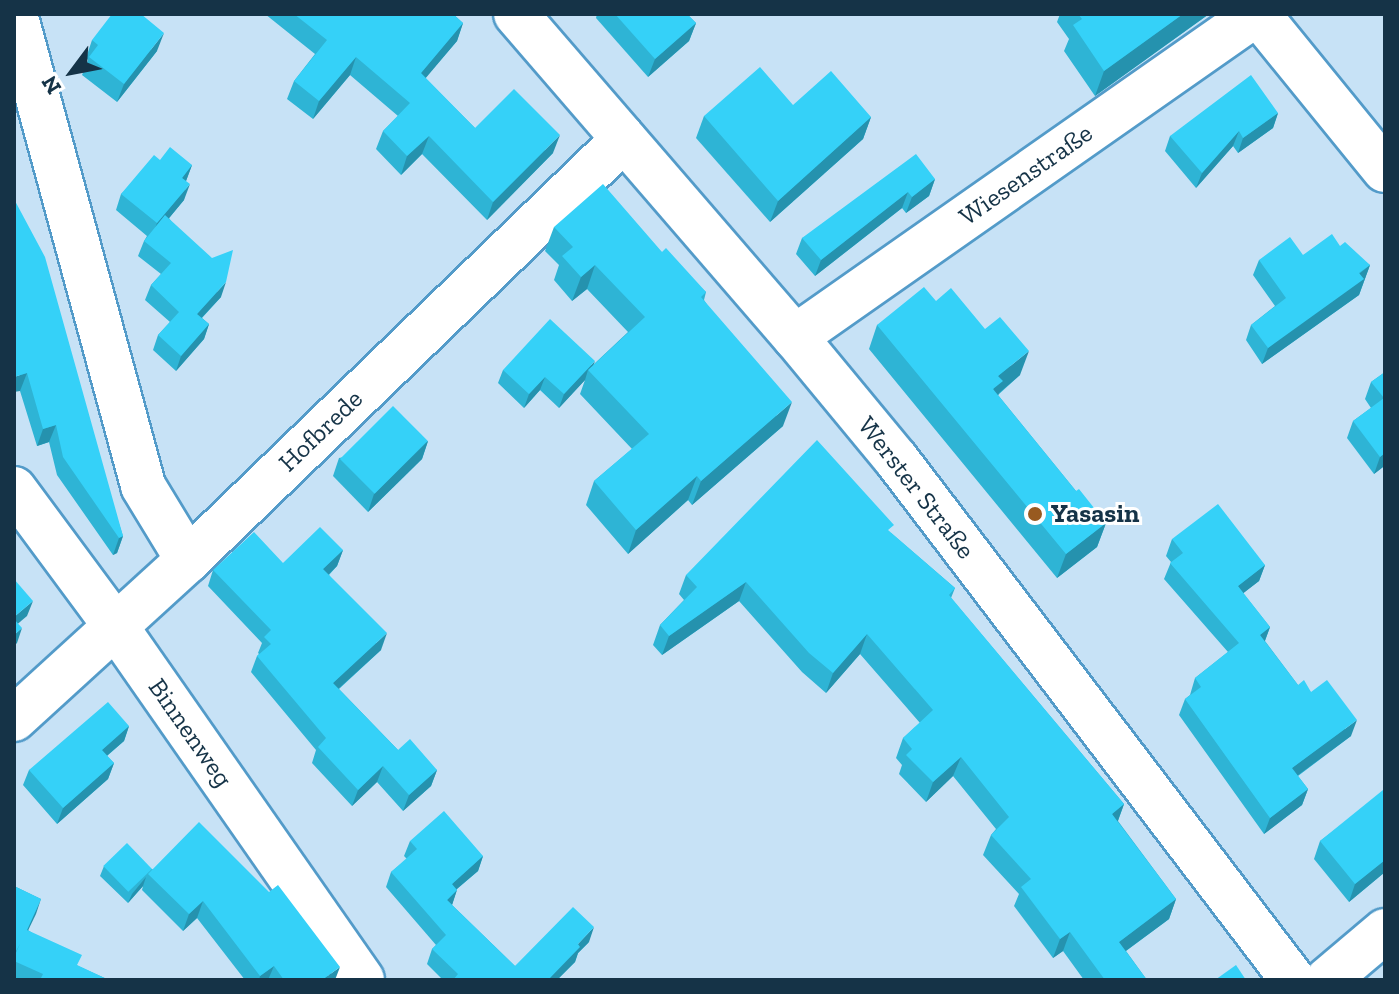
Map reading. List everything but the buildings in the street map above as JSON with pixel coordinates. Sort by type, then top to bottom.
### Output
[{"type":"street","points":[[15,14],[143,486],[188,560]]},
{"type":"street","name":"Werster Straße","points":[[516,14],[795,337],[896,459],[1293,980]]},
{"type":"street","points":[[1257,14],[1385,170]]},
{"type":"street","name":"Wiesenstraße","points":[[795,337],[1257,14]]},
{"type":"street","name":"Hofbrede","points":[[14,719],[188,560],[624,139]]},
{"type":"street","name":"Binnenweg","points":[[14,489],[116,627],[362,980]]},
{"type":"street","points":[[1327,980],[1385,931]]},
{"type":"place","name":"Yasasin","points":[[1035,514]]}]
